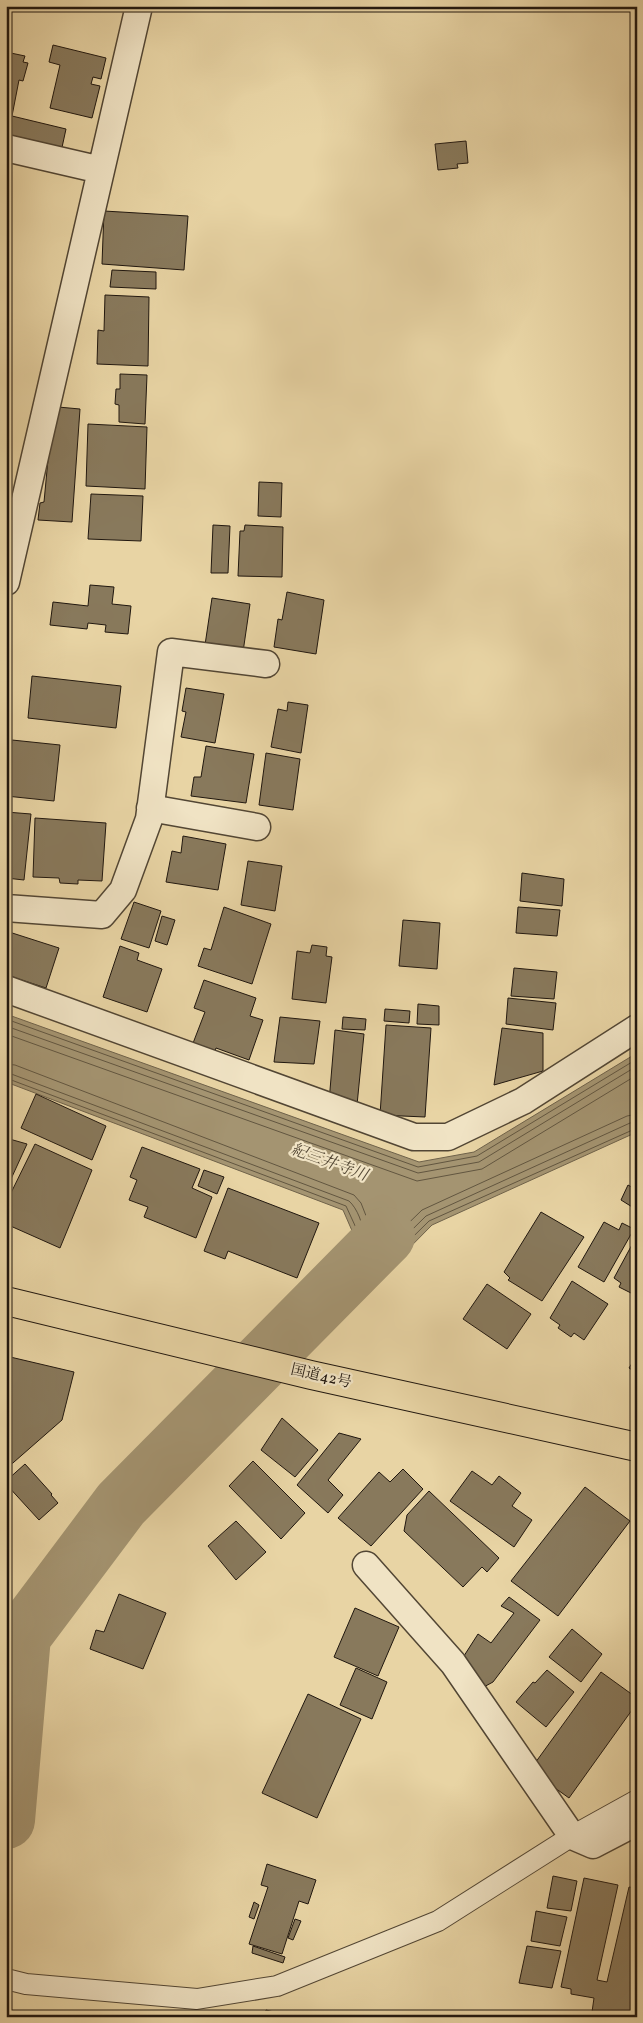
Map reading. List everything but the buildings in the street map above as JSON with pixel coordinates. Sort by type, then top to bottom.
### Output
[{"type":"highway","name":"国道42号","points":[[6,1301],[311,1375],[637,1447]]},
{"type":"street","points":[[6,582],[139,6]]},
{"type":"street","points":[[6,148],[101,170]]},
{"type":"street","points":[[6,908],[102,915],[123,890],[149,819],[171,652],[266,664]]},
{"type":"street","points":[[150,808],[257,827]]},
{"type":"street","points":[[6,989],[414,1137],[448,1137],[522,1101],[637,1028]]},
{"type":"street","points":[[366,1565],[453,1663],[572,1836],[593,1846],[637,1822]]},
{"type":"street","points":[[6,1979],[26,1984],[197,1999],[277,1986],[438,1921],[572,1836],[637,1800]]},
{"type":"water","name":"紀三井寺川","points":[[6,1014],[419,1162],[474,1152],[637,1053],[637,1132],[432,1225],[352,1306],[311,1283],[353,1233],[343,1210],[6,1082]]},
{"type":"waterway","points":[[6,1820],[22,1636],[121,1504],[386,1236]]}]
